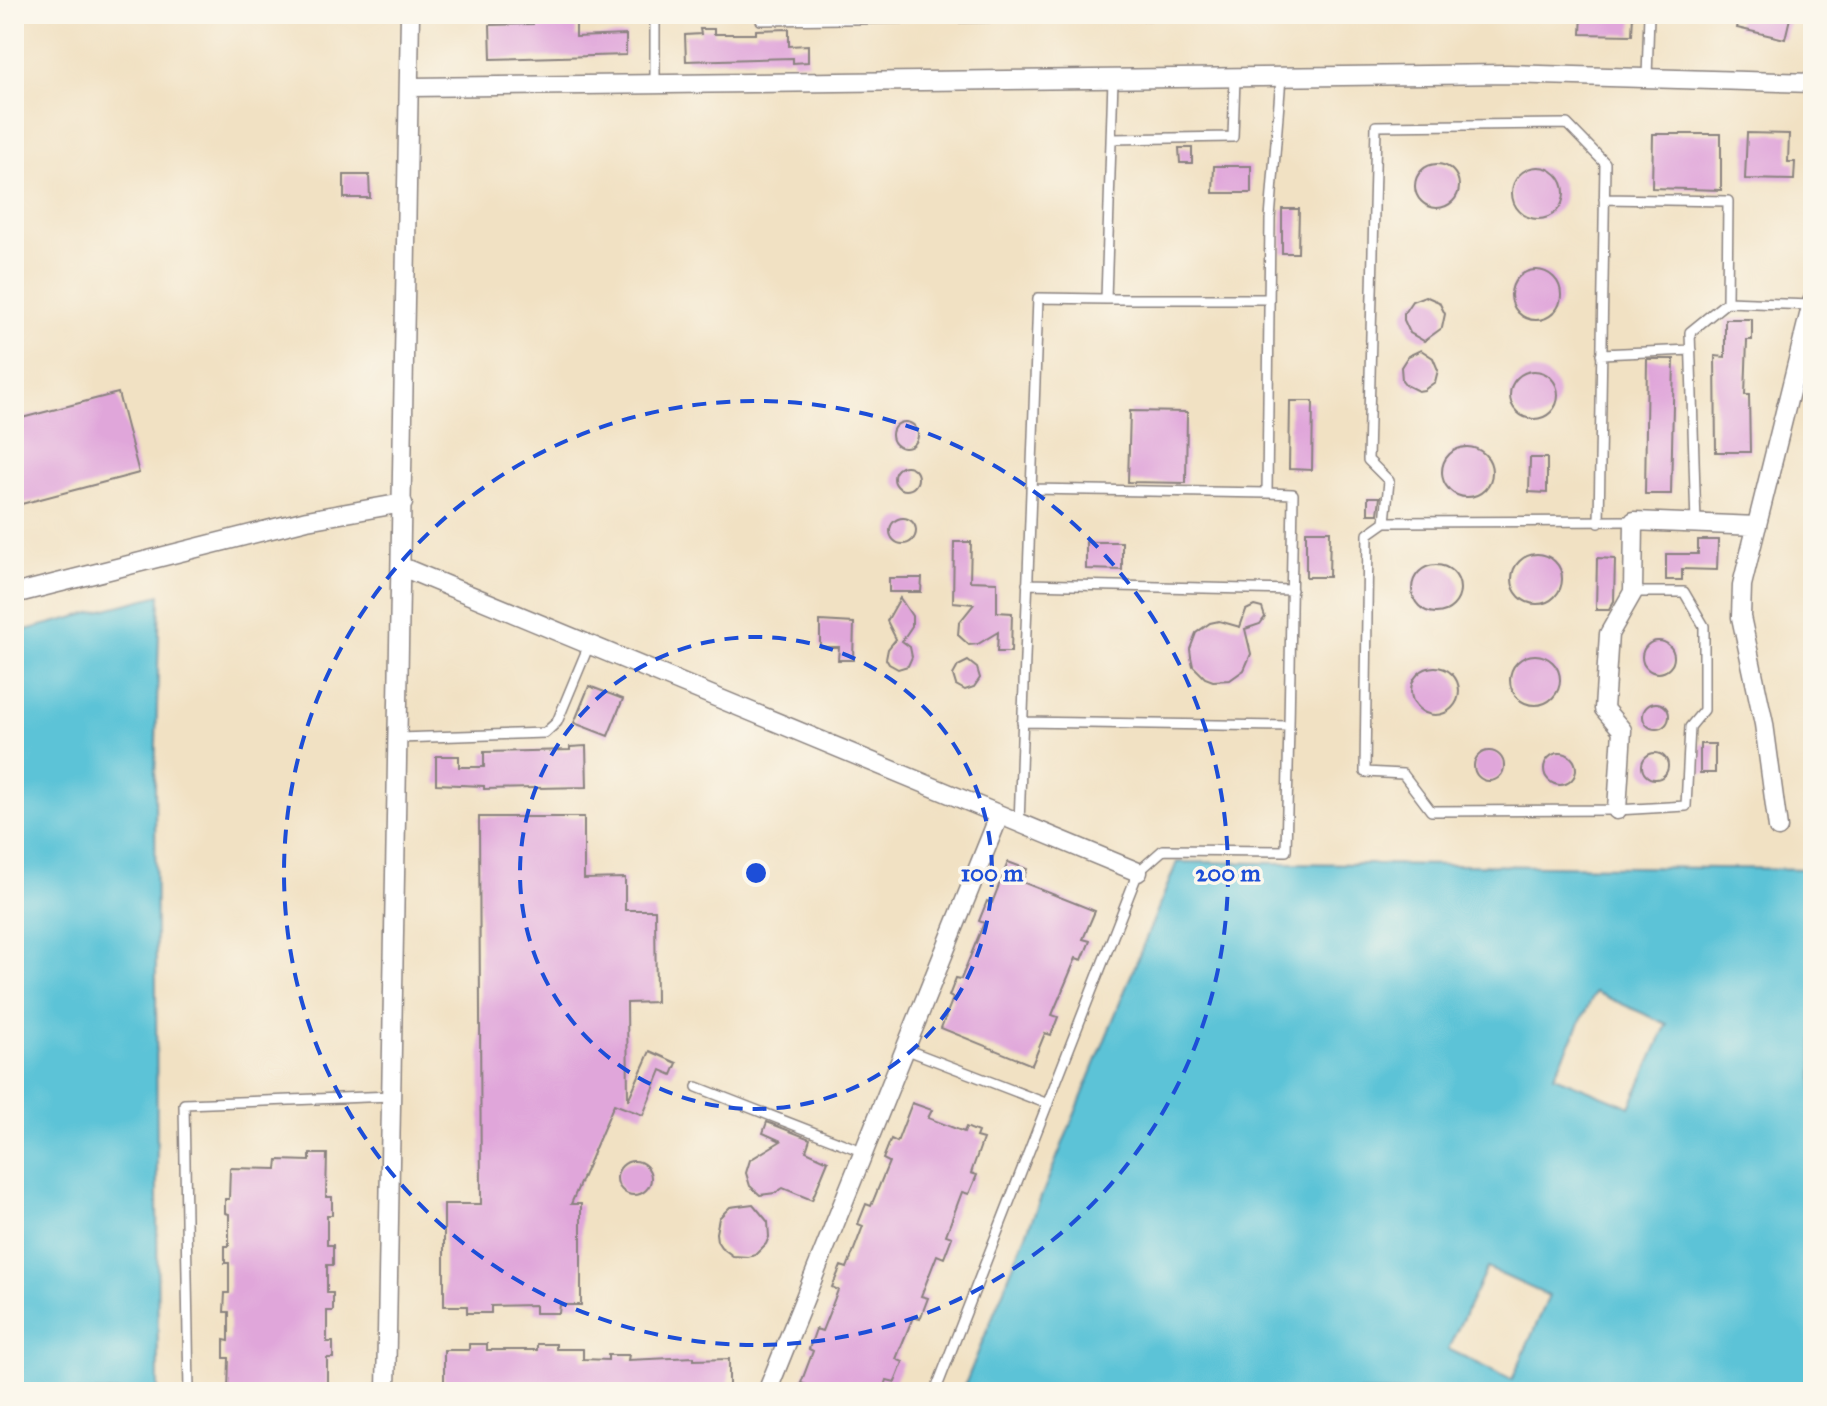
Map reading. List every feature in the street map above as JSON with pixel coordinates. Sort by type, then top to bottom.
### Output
[{"type":"street","points":[[386,1392],[410,14]]},
{"type":"street","points":[[411,87],[1507,74],[1813,83]]},
{"type":"street","points":[[1778,828],[1764,724],[1741,617],[1742,585],[1812,302]]},
{"type":"street","points":[[14,594],[307,520],[403,503]]},
{"type":"street","points":[[1617,810],[1622,730],[1604,709],[1609,634],[1633,592],[1634,521],[1757,526]]},
{"type":"street","points":[[402,567],[1138,872]]},
{"type":"street","points":[[767,1392],[999,816]]},
{"type":"lane","points":[[655,14],[655,84]]},
{"type":"lane","points":[[760,14],[761,20],[1250,14]]},
{"type":"lane","points":[[1647,78],[1649,14]]},
{"type":"lane","points":[[1267,493],[1270,219],[1281,77]]},
{"type":"lane","points":[[1112,139],[1233,137],[1235,78]]},
{"type":"lane","points":[[1106,299],[1113,79]]},
{"type":"lane","points":[[1385,522],[1389,481],[1368,460],[1376,126],[1567,124],[1605,163],[1599,523]]},
{"type":"lane","points":[[1604,199],[1728,201],[1727,302]]},
{"type":"lane","points":[[1019,824],[1038,298],[1268,299]]},
{"type":"lane","points":[[1696,524],[1690,332],[1727,302],[1812,302]]},
{"type":"lane","points":[[1601,354],[1691,350]]},
{"type":"lane","points":[[935,1392],[1138,872],[1163,850],[1286,851],[1293,494],[1031,489]]},
{"type":"lane","points":[[1633,592],[1684,592],[1704,626],[1704,710],[1690,727],[1686,806],[1617,810],[1431,811],[1403,774],[1365,772],[1368,534],[1385,522],[1634,521]]},
{"type":"lane","points":[[1027,584],[1292,590]]},
{"type":"lane","points":[[399,738],[545,733],[557,722],[589,645]]},
{"type":"lane","points":[[1022,722],[1289,726]]},
{"type":"lane","points":[[905,1049],[1048,1104]]},
{"type":"lane","points":[[697,1087],[864,1152]]},
{"type":"lane","points":[[189,1392],[184,1104],[392,1096]]},
{"type":"water","points":[[160,595],[155,780],[158,1392],[14,1392],[14,633]]},
{"type":"water","points":[[1177,862],[1813,869],[1813,1392],[962,1392]],"holes":[[[1595,992],[1667,1024],[1630,1107],[1554,1076]],[[1487,1268],[1549,1296],[1512,1380],[1448,1349]]]},
{"type":"building","points":[[533,14],[576,14],[576,37],[626,35],[626,55],[491,59],[490,25],[533,24]]},
{"type":"building","points":[[1582,14],[1633,14],[1632,35],[1581,34]]},
{"type":"building","points":[[1740,14],[1791,14],[1785,39],[1737,28]]},
{"type":"building","points":[[700,29],[714,29],[714,34],[756,34],[756,30],[789,29],[789,46],[808,45],[808,62],[793,63],[793,58],[686,61],[685,35],[701,34]]},
{"type":"building","points":[[1747,133],[1789,134],[1788,162],[1795,162],[1794,180],[1745,179]]},
{"type":"building","points":[[1653,134],[1721,134],[1721,190],[1652,188]]},
{"type":"building","points":[[1179,148],[1192,148],[1192,163],[1180,163]]},
{"type":"building","points":[[1437,164],[1453,170],[1459,186],[1453,202],[1437,208],[1421,202],[1415,186],[1421,170]]},
{"type":"building","points":[[1214,166],[1251,166],[1251,193],[1213,193]]},
{"type":"building","points":[[1538,167],[1556,175],[1564,193],[1556,211],[1538,219],[1520,211],[1512,193],[1520,175]]},
{"type":"building","points":[[344,175],[369,175],[370,198],[344,198]]},
{"type":"building","points":[[1282,209],[1299,209],[1298,253],[1282,253]]},
{"type":"building","points":[[1536,270],[1553,278],[1561,295],[1553,312],[1536,320],[1519,312],[1511,295],[1519,278]]},
{"type":"building","points":[[1425,296],[1439,302],[1445,314],[1442,328],[1424,341],[1410,333],[1404,313],[1412,301]]},
{"type":"building","points":[[1725,319],[1752,319],[1752,340],[1747,340],[1745,395],[1749,395],[1750,452],[1716,452],[1715,356],[1725,357]]},
{"type":"building","points":[[1421,350],[1433,358],[1438,370],[1435,382],[1418,391],[1402,380],[1401,367],[1408,356]]},
{"type":"building","points":[[1647,359],[1674,359],[1671,494],[1645,494]]},
{"type":"building","points":[[1534,371],[1551,378],[1558,395],[1551,412],[1534,419],[1517,412],[1510,395],[1517,378]]},
{"type":"building","points":[[118,393],[139,473],[14,506],[14,420]]},
{"type":"building","points":[[1290,401],[1313,401],[1312,470],[1289,469]]},
{"type":"building","points":[[1130,411],[1187,412],[1186,483],[1128,482]]},
{"type":"building","points":[[905,422],[914,426],[918,435],[914,444],[905,448],[896,444],[892,435],[896,426]]},
{"type":"building","points":[[1467,447],[1485,454],[1492,472],[1485,490],[1467,497],[1449,490],[1442,472],[1449,454]]},
{"type":"building","points":[[1530,458],[1547,458],[1547,493],[1529,492]]},
{"type":"building","points":[[906,466],[914,470],[918,478],[914,486],[906,490],[898,486],[894,478],[898,470]]},
{"type":"building","points":[[1368,497],[1380,497],[1378,514],[1368,514]]},
{"type":"building","points":[[903,518],[912,522],[916,531],[912,540],[903,544],[894,540],[890,531],[894,522]]},
{"type":"building","points":[[1306,531],[1330,531],[1329,577],[1306,577]]},
{"type":"building","points":[[1698,540],[1718,540],[1717,570],[1682,569],[1682,580],[1666,580],[1666,554],[1698,554]]},
{"type":"building","points":[[954,542],[971,542],[970,581],[997,582],[997,612],[1012,613],[1011,652],[997,652],[998,632],[978,644],[969,645],[958,635],[959,623],[974,604],[953,602]]},
{"type":"building","points":[[1086,542],[1122,542],[1122,570],[1086,569]]},
{"type":"building","points":[[1537,554],[1554,562],[1562,579],[1554,596],[1537,604],[1520,596],[1512,579],[1520,562]]},
{"type":"building","points":[[1597,558],[1615,559],[1614,601],[1609,610],[1596,610]]},
{"type":"building","points":[[1436,565],[1445,566],[1453,572],[1459,580],[1459,598],[1453,606],[1445,612],[1436,613],[1427,612],[1419,606],[1413,598],[1412,589],[1413,580],[1419,572],[1427,566]]},
{"type":"building","points":[[889,578],[922,578],[921,592],[889,592]]},
{"type":"building","points":[[900,598],[912,616],[912,626],[902,641],[910,647],[912,657],[908,666],[898,669],[886,659],[888,649],[896,639],[887,621]]},
{"type":"building","points":[[1254,606],[1262,608],[1265,617],[1260,624],[1245,629],[1251,654],[1244,670],[1230,680],[1205,678],[1193,666],[1191,657],[1190,649],[1196,633],[1219,621],[1240,627],[1246,610]]},
{"type":"building","points":[[820,621],[854,623],[853,660],[838,660],[839,647],[820,647]]},
{"type":"building","points":[[1658,641],[1669,646],[1674,657],[1669,668],[1658,673],[1647,668],[1642,657],[1647,646]]},
{"type":"building","points":[[1535,655],[1552,663],[1560,680],[1552,697],[1535,705],[1518,697],[1510,680],[1518,663]]},
{"type":"building","points":[[968,661],[977,668],[980,678],[974,687],[965,690],[956,685],[953,675],[958,666]]},
{"type":"building","points":[[1435,667],[1444,668],[1452,674],[1458,682],[1458,700],[1452,708],[1444,714],[1435,715],[1426,714],[1418,708],[1412,700],[1411,691],[1412,682],[1418,674],[1426,668]]},
{"type":"building","points":[[589,686],[623,699],[608,736],[574,723]]},
{"type":"building","points":[[1656,703],[1665,707],[1669,716],[1665,725],[1656,729],[1647,725],[1643,716],[1647,707]]},
{"type":"building","points":[[1700,744],[1715,744],[1715,773],[1700,773]]},
{"type":"building","points":[[586,746],[587,787],[484,789],[484,786],[436,784],[436,756],[459,756],[459,767],[484,767],[484,752],[570,750],[570,747]]},
{"type":"building","points":[[1489,751],[1500,755],[1504,766],[1500,777],[1489,781],[1478,777],[1474,766],[1478,755]]},
{"type":"building","points":[[1560,753],[1571,758],[1576,769],[1571,780],[1560,785],[1549,780],[1544,769],[1549,758]]},
{"type":"building","points":[[1655,753],[1664,757],[1668,766],[1664,775],[1655,779],[1646,775],[1642,766],[1646,757]]},
{"type":"building","points":[[479,817],[584,817],[584,879],[625,878],[625,910],[655,910],[656,1002],[627,1003],[628,1100],[650,1051],[677,1063],[672,1075],[661,1070],[643,1115],[614,1104],[571,1204],[581,1204],[581,1305],[560,1305],[559,1313],[535,1313],[535,1305],[491,1306],[491,1313],[467,1313],[467,1306],[444,1306],[444,1204],[481,1204]]},
{"type":"building","points":[[1008,862],[1027,869],[1022,882],[1095,911],[1083,939],[1090,941],[1082,960],[1076,958],[1052,1015],[1058,1017],[1051,1035],[1045,1033],[1032,1065],[941,1028],[953,998],[949,996],[956,978],[961,979],[984,923],[979,921],[987,901],[992,903]]},
{"type":"building","points":[[912,1103],[932,1110],[928,1118],[964,1132],[966,1127],[978,1132],[976,1137],[983,1139],[971,1173],[977,1175],[969,1194],[962,1192],[946,1235],[952,1237],[944,1258],[937,1255],[921,1296],[928,1298],[920,1319],[913,1317],[896,1359],[903,1362],[895,1382],[887,1380],[883,1392],[825,1392],[801,1383],[813,1351],[809,1349],[816,1329],[822,1331],[838,1290],[832,1287],[841,1266],[847,1268],[863,1226],[858,1224],[866,1204],[871,1206],[889,1162],[883,1159],[891,1139],[897,1142]]},
{"type":"building","points":[[767,1122],[810,1139],[806,1151],[828,1161],[812,1200],[783,1188],[775,1193],[760,1195],[750,1186],[746,1173],[750,1160],[781,1141],[763,1133]]},
{"type":"building","points":[[310,1154],[327,1154],[326,1197],[332,1197],[332,1215],[327,1215],[327,1245],[333,1245],[333,1265],[327,1265],[327,1293],[333,1293],[333,1311],[327,1311],[327,1342],[333,1342],[333,1358],[327,1358],[327,1392],[228,1392],[229,1358],[224,1358],[224,1340],[229,1341],[229,1312],[224,1312],[225,1293],[229,1293],[229,1263],[225,1263],[225,1246],[229,1246],[229,1214],[225,1213],[225,1199],[229,1199],[230,1168],[277,1169],[278,1160],[310,1161]]},
{"type":"building","points":[[634,1161],[646,1166],[651,1178],[646,1190],[634,1195],[622,1190],[617,1178],[622,1166]]},
{"type":"building","points":[[753,1204],[768,1222],[769,1237],[755,1255],[733,1256],[717,1241],[719,1218],[730,1207]]},
{"type":"building","points":[[469,1344],[487,1344],[487,1350],[537,1350],[537,1344],[556,1344],[556,1349],[583,1349],[583,1359],[608,1360],[608,1355],[629,1355],[628,1360],[729,1359],[729,1392],[444,1392],[444,1350],[469,1350]]}]
